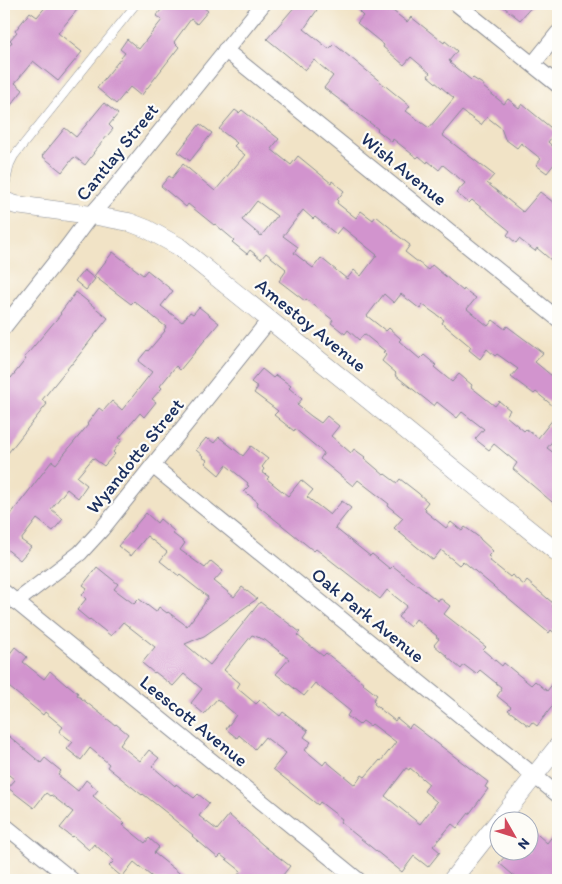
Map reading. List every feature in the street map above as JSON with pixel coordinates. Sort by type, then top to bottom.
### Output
[{"type":"street","name":"Cantlay Street","points":[[4,327],[91,215],[263,4]]},
{"type":"street","points":[[458,4],[558,85]]},
{"type":"street","points":[[533,64],[558,33]]},
{"type":"street","name":"Wish Avenue","points":[[225,50],[558,319]]},
{"type":"street","name":"Amestoy Avenue","points":[[4,202],[129,222],[147,229],[178,246],[558,553]]},
{"type":"street","name":"Wyandotte Street","points":[[16,602],[80,553],[102,529],[270,319]]},
{"type":"street","name":"Oak Park Avenue","points":[[153,466],[558,795]]},
{"type":"street","name":"Leescott Avenue","points":[[4,592],[358,880]]},
{"type":"street","points":[[452,880],[558,746]]},
{"type":"street","points":[[4,825],[72,880]]},
{"type":"lane","points":[[4,190],[10,164],[14,156],[136,4]]},
{"type":"building","points":[[48,4],[82,4],[58,33],[82,52],[58,81],[33,61],[15,83],[23,90],[4,114],[4,52],[12,42],[10,40],[17,32],[15,31],[30,12],[37,17]]},
{"type":"building","points":[[166,4],[199,4],[208,11],[197,24],[191,19],[174,42],[179,47],[141,96],[130,87],[116,104],[97,88],[125,53],[120,49],[127,39],[139,49],[162,20],[156,16]]},
{"type":"building","points":[[297,4],[308,4],[317,10],[304,29],[329,49],[334,44],[410,106],[406,111],[429,128],[454,98],[428,76],[430,73],[411,57],[404,65],[383,47],[384,45],[357,23],[363,16],[359,12],[365,4],[384,4],[407,22],[411,17],[457,51],[449,61],[471,80],[473,78],[484,85],[483,87],[504,104],[508,99],[519,108],[522,104],[556,132],[548,142],[558,151],[558,159],[547,173],[536,165],[541,159],[521,143],[517,148],[505,139],[501,128],[487,117],[481,125],[462,111],[442,135],[494,175],[487,183],[523,212],[540,192],[558,206],[558,266],[537,248],[535,251],[519,239],[516,243],[507,235],[510,231],[472,200],[469,203],[456,193],[465,183],[443,165],[439,170],[419,156],[417,158],[393,139],[392,142],[324,88],[333,76],[314,60],[305,70],[267,39]]},
{"type":"building","points":[[500,4],[534,4],[520,20]]},
{"type":"building","points":[[104,103],[118,114],[109,125],[113,129],[85,165],[75,157],[62,172],[42,156],[65,128],[76,137]]},
{"type":"building","points":[[235,110],[239,113],[242,110],[279,139],[271,149],[291,165],[298,156],[331,183],[332,181],[344,191],[337,200],[337,203],[356,218],[361,211],[373,220],[376,216],[410,245],[405,252],[428,270],[432,265],[463,291],[464,289],[476,298],[467,309],[488,326],[493,320],[505,329],[507,326],[543,353],[535,362],[558,381],[558,410],[536,392],[534,394],[511,377],[518,369],[497,354],[495,356],[487,349],[480,359],[469,350],[471,347],[442,323],[444,320],[423,305],[420,309],[401,294],[394,303],[384,294],[367,316],[386,331],[389,328],[401,339],[399,341],[420,359],[424,355],[436,365],[434,367],[452,382],[459,374],[472,385],[471,387],[495,406],[499,401],[510,410],[506,416],[524,431],[526,429],[538,438],[558,413],[558,434],[547,448],[558,456],[558,507],[513,469],[517,463],[494,444],[489,450],[475,439],[484,429],[462,412],[457,418],[437,402],[434,406],[395,375],[396,373],[382,361],[386,355],[383,352],[385,351],[364,334],[359,340],[348,330],[345,334],[331,323],[333,320],[279,281],[286,269],[266,253],[261,259],[250,250],[247,254],[232,242],[234,240],[215,224],[188,204],[186,207],[161,186],[169,176],[172,178],[183,164],[215,191],[245,155],[234,146],[237,143],[219,129]],"holes":[[[257,201],[277,216],[261,236],[242,220]],[[303,210],[336,234],[342,227],[377,255],[361,276],[354,270],[347,279],[321,258],[313,268],[294,253],[298,247],[283,236]]]},
{"type":"building","points":[[200,124],[212,133],[190,161],[178,152]]},
{"type":"building","points":[[113,252],[143,275],[147,270],[173,291],[161,306],[182,322],[190,312],[193,314],[199,307],[219,323],[180,370],[176,366],[160,386],[162,388],[152,399],[156,402],[144,417],[140,413],[119,438],[122,440],[113,452],[115,454],[104,466],[93,458],[77,477],[87,485],[78,498],[67,489],[51,509],[63,519],[53,531],[37,519],[21,540],[31,547],[20,560],[4,547],[4,523],[52,461],[56,464],[88,425],[99,408],[103,411],[112,401],[122,410],[152,372],[138,361],[165,331],[166,327],[134,301],[131,304],[94,276]]},
{"type":"building","points":[[84,270],[95,279],[86,290],[75,281]]},
{"type":"building","points":[[76,292],[108,318],[42,400],[47,404],[4,458],[4,384],[26,359],[24,358],[61,314]]},
{"type":"building","points":[[262,369],[273,378],[276,375],[291,386],[289,388],[302,399],[297,405],[311,416],[321,423],[327,416],[339,426],[331,436],[351,453],[354,449],[384,475],[397,483],[400,479],[418,493],[428,502],[424,507],[425,511],[446,528],[451,522],[462,531],[465,527],[480,538],[493,551],[488,556],[491,558],[489,560],[510,577],[512,575],[524,585],[527,581],[554,604],[552,606],[558,611],[558,636],[551,630],[549,633],[463,561],[459,565],[441,550],[433,560],[394,528],[403,518],[388,506],[389,504],[358,480],[353,486],[320,459],[324,453],[295,429],[294,431],[274,415],[278,411],[254,393],[258,387],[251,382]]},
{"type":"building","points":[[219,437],[243,456],[251,446],[268,459],[262,467],[264,469],[262,472],[269,477],[267,479],[288,496],[301,480],[313,490],[307,497],[330,515],[342,501],[351,508],[335,528],[370,556],[372,554],[390,569],[393,566],[438,601],[440,598],[450,606],[444,614],[486,647],[483,650],[502,666],[504,663],[531,685],[535,681],[547,691],[558,677],[558,699],[537,726],[532,722],[529,726],[508,710],[511,707],[497,696],[501,687],[480,670],[476,674],[464,665],[461,669],[447,657],[434,645],[439,639],[437,636],[416,619],[410,627],[398,617],[407,606],[387,590],[380,599],[316,549],[314,551],[257,505],[258,502],[244,491],[249,486],[247,485],[248,483],[226,465],[219,475],[205,463],[207,460],[196,450],[206,438],[214,443]]},
{"type":"building","points":[[146,513],[157,523],[160,519],[174,531],[172,533],[185,543],[180,550],[205,568],[211,561],[223,571],[214,581],[234,597],[242,587],[257,599],[204,636],[185,644],[210,665],[260,602],[300,632],[297,635],[323,656],[326,653],[364,683],[377,695],[373,700],[374,704],[395,721],[397,718],[409,728],[412,724],[488,782],[485,787],[488,789],[470,813],[457,828],[452,824],[433,846],[440,852],[428,867],[414,856],[402,872],[340,822],[342,819],[320,802],[318,805],[273,769],[286,753],[265,737],[255,749],[239,735],[237,738],[226,729],[236,715],[217,699],[204,714],[191,703],[202,689],[184,674],[173,686],[142,663],[155,647],[123,622],[111,636],[77,610],[86,599],[82,595],[87,588],[83,585],[97,567],[118,584],[114,589],[134,604],[139,599],[156,612],[159,607],[187,626],[204,604],[208,597],[160,561],[167,552],[147,536],[131,556],[118,546]],"holes":[[[252,635],[265,640],[289,659],[276,674],[304,696],[315,683],[350,711],[347,716],[359,725],[363,721],[370,726],[372,724],[396,742],[381,761],[365,777],[362,775],[355,785],[326,761],[323,765],[305,750],[311,742],[304,737],[308,731],[283,712],[280,716],[260,700],[256,704],[237,688],[240,683],[224,670]],[[406,768],[409,770],[410,768],[429,784],[424,791],[437,802],[420,824],[385,796]]]},
{"type":"building","points":[[15,647],[27,657],[23,662],[44,679],[50,671],[78,693],[77,695],[128,734],[120,745],[140,761],[149,750],[159,758],[152,766],[175,786],[176,784],[194,798],[198,794],[209,803],[199,816],[217,830],[229,815],[290,866],[279,880],[245,880],[238,875],[241,871],[221,855],[218,858],[172,817],[107,767],[109,764],[90,748],[81,760],[67,749],[73,742],[59,732],[63,727],[45,712],[43,715],[4,683],[4,661]]},
{"type":"building","points":[[4,732],[41,763],[45,758],[61,771],[58,775],[78,791],[86,780],[98,790],[93,796],[145,843],[149,838],[159,847],[154,853],[188,880],[156,880],[134,862],[122,877],[109,866],[114,861],[94,844],[89,850],[60,828],[73,812],[46,793],[34,808],[8,788],[15,780],[4,771]]},
{"type":"building","points":[[558,829],[558,880],[519,880],[499,863],[540,862],[540,837],[547,843]]}]
